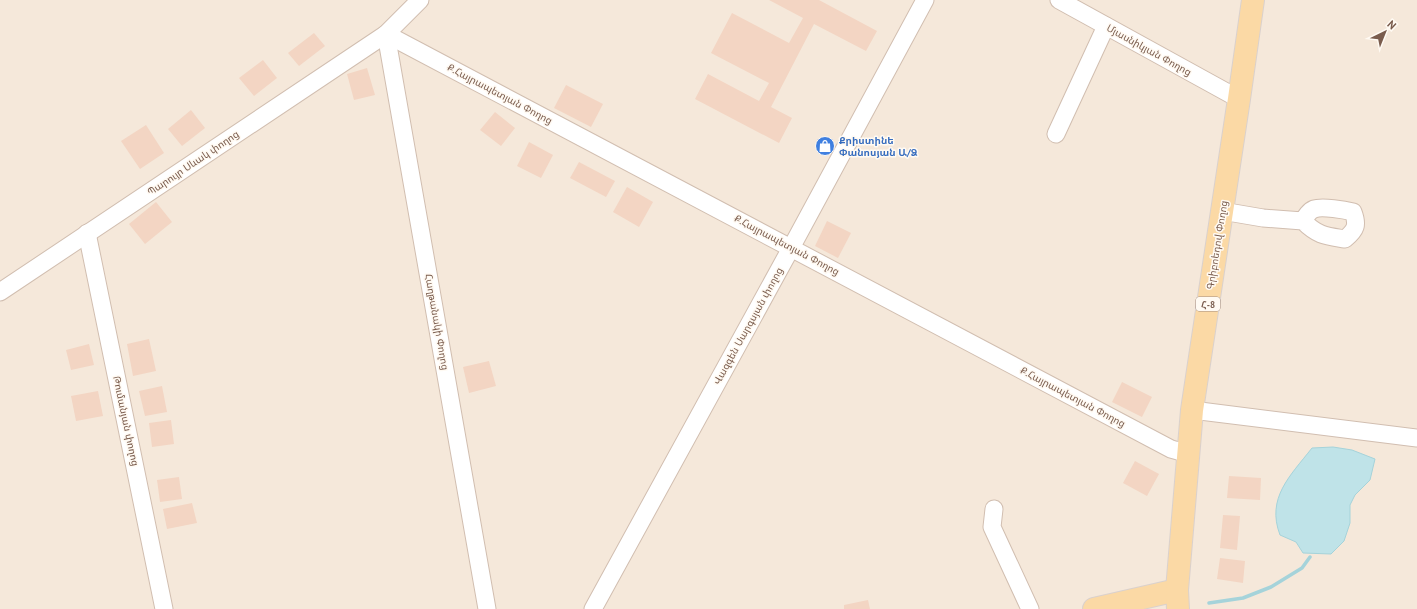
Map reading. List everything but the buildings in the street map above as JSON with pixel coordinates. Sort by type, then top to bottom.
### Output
[{"type":"main road","name":"Գրիբոեդով Փողոց","points":[[1178,600],[1192,410],[1253,0]]},
{"type":"main road","points":[[1094,609],[1178,600]]},
{"type":"street","name":"Պարույր Սևակ փողոց","points":[[0,292],[386,34],[420,0]]},
{"type":"street","name":"Վազգեն Սարգսյան փողոց","points":[[593,609],[925,0]]},
{"type":"street","name":"Մյասնիկյան Փողոց","points":[[1058,0],[1239,99]]},
{"type":"street","points":[[1056,134],[1106,26]]},
{"type":"street","name":"Ք.Հայրապետյան Փողոց","points":[[386,34],[1171,449],[1189,454]]},
{"type":"street","name":"Հաղթանակի Փողոց","points":[[386,34],[488,609]]},
{"type":"street","points":[[1222,211],[1263,218],[1303,221]]},
{"type":"street","name":"Թումանյան փողոց","points":[[87,233],[164,609]]},
{"type":"street","points":[[1192,410],[1417,438]]},
{"type":"street","points":[[994,509],[992,527],[1030,609]]},
{"type":"shaded area","points":[[0,0],[1417,0],[1417,609],[0,609]]},
{"type":"water","points":[[1333,447],[1352,450],[1375,459],[1370,480],[1355,495],[1350,505],[1350,523],[1344,541],[1331,554],[1303,553],[1296,542],[1280,535],[1276,522],[1278,499],[1282,488],[1312,448]]},
{"type":"waterway","points":[[1209,603],[1243,598],[1271,587],[1302,568],[1310,557]]},
{"type":"place","name":"Քրիստինե Փանոսյան Ա/Ձ","points":[[825,146]]}]
